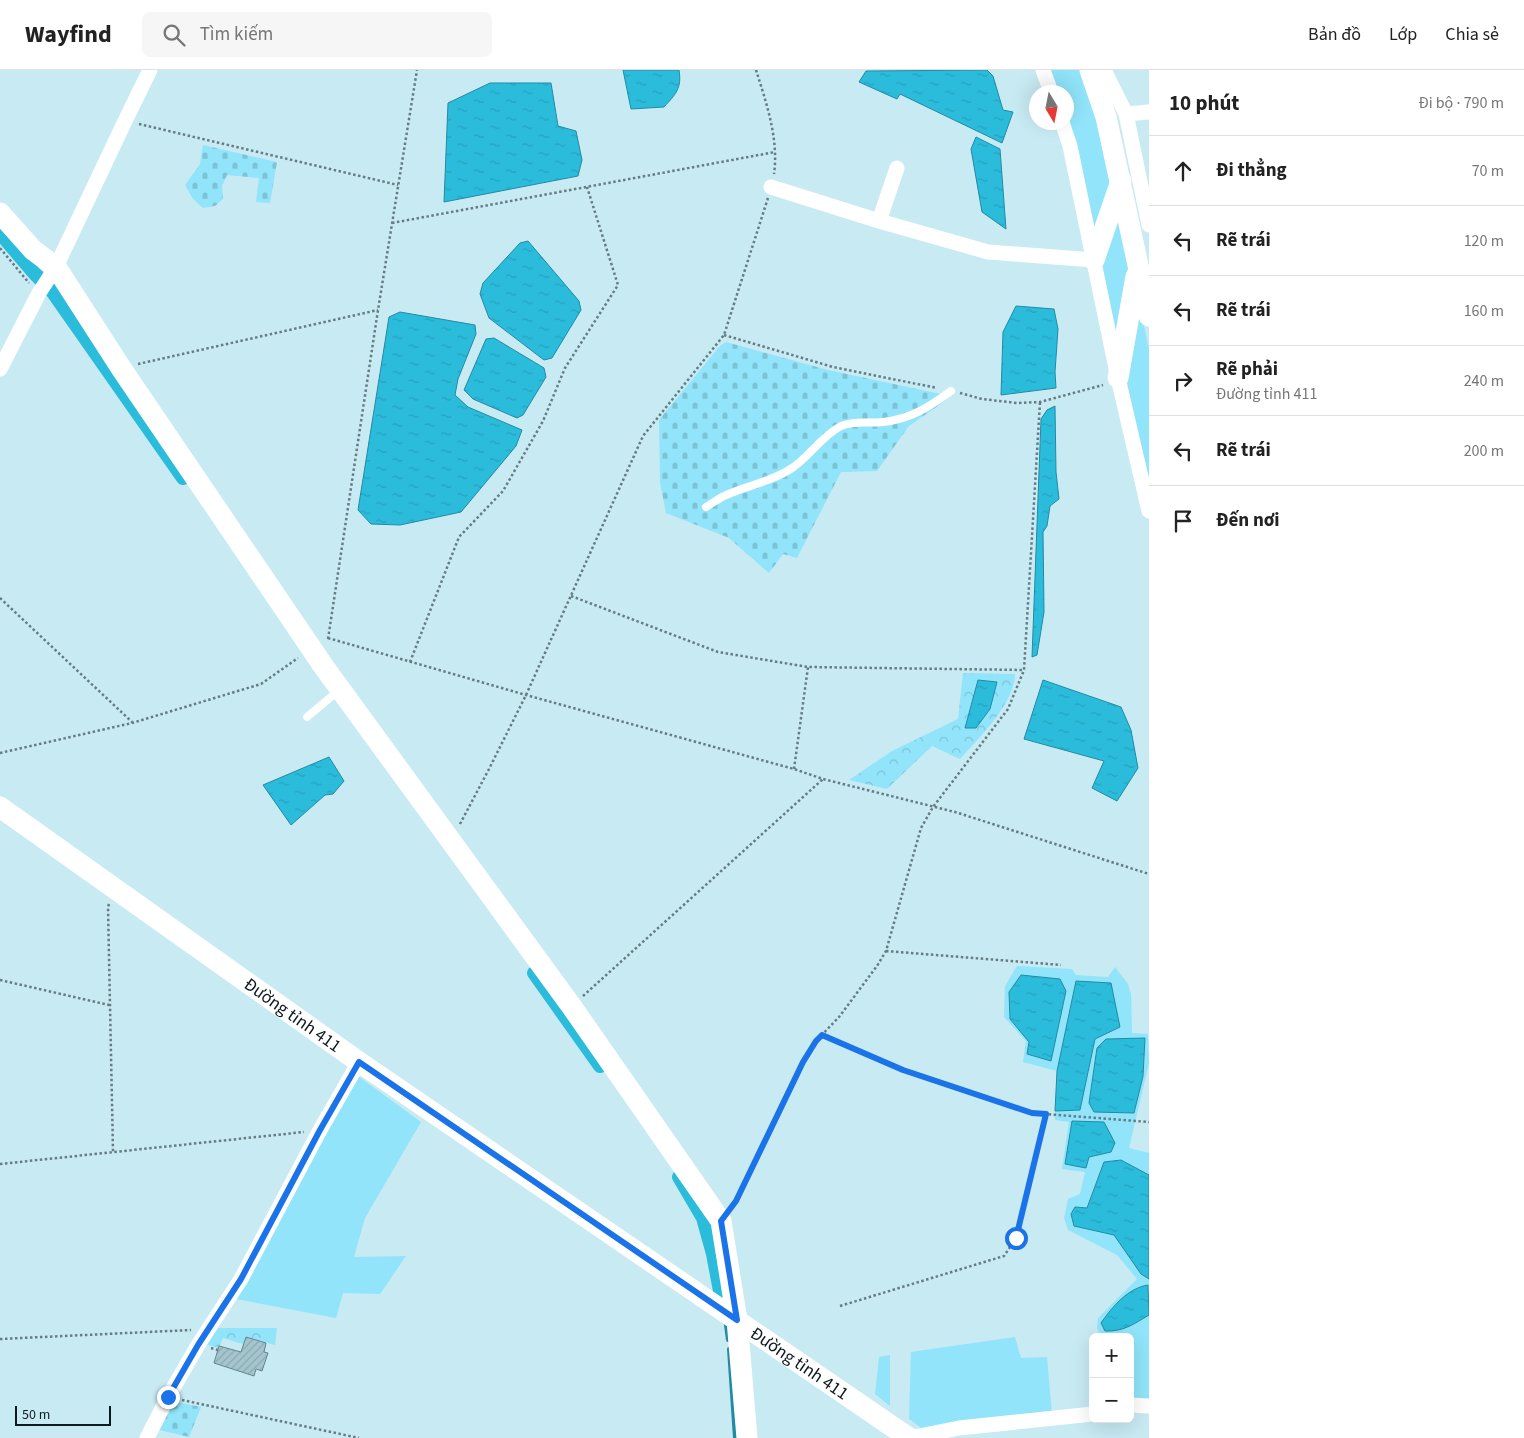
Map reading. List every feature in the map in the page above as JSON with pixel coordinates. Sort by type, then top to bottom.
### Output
[{"type":"main road","points":[[1090,70],[1106,117],[1149,316]]},
{"type":"main road","points":[[1094,260],[1121,181]]},
{"type":"main road","points":[[0,213],[33,250],[56,268],[121,368],[320,643],[324,667],[336,693],[450,841],[572,1007],[721,1221],[737,1320],[747,1438]]},
{"type":"main road","points":[[1118,378],[1138,264]]},
{"type":"main road","name":"Đường tỉnh 411","points":[[0,807],[359,1062],[909,1438]]},
{"type":"street","points":[[0,369],[38,294],[56,268],[124,121],[150,70]]},
{"type":"street","points":[[1043,70],[1048,85]]},
{"type":"street","points":[[1104,70],[1126,114],[1149,225]]},
{"type":"street","points":[[1116,70],[1118,96]]},
{"type":"street","points":[[1126,114],[1149,112]]},
{"type":"street","points":[[1065,130],[1070,146],[1118,378],[1149,511]]},
{"type":"street","points":[[879,221],[897,168]]},
{"type":"street","points":[[771,187],[879,221],[988,252],[1094,260]]},
{"type":"street","points":[[147,1438],[168,1397],[208,1329],[241,1279],[320,1130],[359,1062]]},
{"type":"street","points":[[1134,1405],[1149,1406]]},
{"type":"street","points":[[909,1438],[959,1428],[1089,1414]]},
{"type":"lane","points":[[706,507],[721,497],[774,478],[789,470],[798,464],[820,441],[841,426],[853,422],[882,422],[908,416],[929,407],[951,391]]},
{"type":"lane","points":[[307,717],[336,693]]},
{"type":"path","points":[[324,667],[320,643],[378,310],[417,70]]},
{"type":"path","points":[[450,841],[526,695],[643,436],[724,335],[775,171],[775,152],[764,96],[756,70]]},
{"type":"path","points":[[124,121],[398,185]]},
{"type":"path","points":[[392,223],[775,152]]},
{"type":"path","points":[[410,662],[459,537],[503,491],[543,421],[565,368],[618,285],[587,187]]},
{"type":"path","points":[[0,248],[38,294]]},
{"type":"path","points":[[121,368],[378,310]]},
{"type":"path","points":[[724,335],[833,366],[982,399],[1016,403],[1040,402],[1099,387],[1118,378]]},
{"type":"path","points":[[721,1221],[736,1201],[803,1062],[816,1041],[839,1017],[886,951],[921,828],[933,807],[1008,709],[1024,670],[1040,402]]},
{"type":"path","points":[[571,596],[718,652],[808,667],[1024,670]]},
{"type":"path","points":[[0,598],[132,723]]},
{"type":"path","points":[[0,753],[132,723],[261,684],[320,643],[410,662],[794,769],[822,779],[955,812],[1149,874]]},
{"type":"path","points":[[794,769],[808,667]]},
{"type":"path","points":[[572,1007],[822,779]]},
{"type":"path","points":[[113,1152],[108,907],[117,890]]},
{"type":"path","points":[[886,951],[1061,965]]},
{"type":"path","points":[[0,980],[109,1005]]},
{"type":"path","points":[[822,1035],[903,1070],[1032,1113],[1149,1122]]},
{"type":"path","points":[[840,1306],[1004,1256],[1016,1238],[1046,1114]]},
{"type":"path","points":[[0,1164],[320,1130]]},
{"type":"path","points":[[0,1339],[208,1329]]},
{"type":"path","points":[[168,1397],[358,1438]]},
{"type":"green space","points":[[1047,70],[1086,70],[1116,184],[1095,249],[1069,130],[1074,130],[1074,85],[1052,85]]},
{"type":"green space","points":[[203,145],[277,162],[270,203],[256,202],[259,178],[227,175],[222,186],[223,199],[215,206],[203,208],[193,199],[185,185],[200,164]]},
{"type":"green space","points":[[1118,197],[1133,257],[1118,356],[1097,260]]},
{"type":"green space","points":[[1137,294],[1149,349],[1149,493],[1123,380]]},
{"type":"green space","points":[[726,342],[828,370],[950,396],[909,426],[877,471],[841,472],[797,558],[783,554],[769,573],[729,538],[666,513],[660,483],[659,420],[719,347]]},
{"type":"green space","points":[[963,673],[1015,674],[1009,697],[1003,708],[986,731],[960,759],[932,746],[887,789],[849,780],[892,751],[958,719]]},
{"type":"green space","points":[[1017,966],[1072,969],[1076,975],[1108,977],[1115,967],[1128,984],[1131,994],[1132,1033],[1148,1034],[1149,1063],[1129,1148],[1149,1153],[1149,1176],[1087,1208],[1074,1226],[1114,1235],[1141,1274],[1149,1279],[1149,1285],[1138,1287],[1112,1307],[1138,1322],[1149,1315],[1149,1404],[1134,1402],[1134,1333],[1100,1333],[1097,1328],[1098,1318],[1137,1279],[1117,1255],[1068,1230],[1064,1218],[1068,1199],[1080,1194],[1085,1172],[1062,1169],[1069,1122],[1055,1120],[1055,1111],[1080,1109],[1095,1039],[1076,981],[1057,1071],[1023,1062],[1026,1041],[1004,1017],[1005,986]]},
{"type":"green space","points":[[358,1076],[421,1122],[365,1218],[354,1257],[406,1256],[380,1294],[343,1293],[336,1318],[236,1299]]},
{"type":"green space","points":[[214,1328],[277,1328],[275,1345],[246,1337],[243,1344],[223,1338],[219,1348],[205,1344]]},
{"type":"green space","points":[[1015,1337],[1021,1358],[1047,1357],[1052,1415],[924,1430],[909,1419],[911,1352]]},
{"type":"green space","points":[[890,1355],[890,1406],[875,1394],[879,1357]]},
{"type":"green space","points":[[172,1401],[201,1407],[189,1437],[155,1429]]},
{"type":"water","points":[[623,70],[679,70],[680,82],[675,94],[664,107],[631,109]]},
{"type":"water","points":[[987,70],[993,76],[1003,110],[1013,112],[1002,143],[900,94],[897,99],[859,82],[866,71]]},
{"type":"water","points":[[490,83],[551,83],[558,126],[576,131],[582,160],[578,176],[444,202],[448,103]]},
{"type":"water","points":[[976,137],[1000,149],[1006,229],[982,212],[971,149]]},
{"type":"water","points":[[528,241],[579,301],[581,310],[552,358],[544,360],[489,318],[480,294],[483,283],[520,243]]},
{"type":"water","points":[[1016,306],[1054,309],[1058,329],[1055,372],[1056,388],[1001,395],[1003,332]]},
{"type":"water","points":[[400,312],[475,325],[476,334],[458,379],[455,395],[468,407],[522,430],[516,446],[461,512],[400,525],[371,524],[358,510],[389,317]]},
{"type":"water","points":[[494,338],[544,368],[546,377],[523,415],[517,418],[473,399],[464,390],[486,339]]},
{"type":"water","points":[[1055,406],[1056,472],[1059,499],[1050,506],[1047,526],[1043,532],[1044,612],[1037,655],[1032,657],[1041,419],[1047,410]]},
{"type":"water","points":[[978,680],[997,682],[990,709],[976,728],[965,728]]},
{"type":"water","points":[[1043,680],[1121,707],[1131,730],[1138,768],[1117,801],[1092,788],[1104,761],[1024,739]]},
{"type":"water","points":[[329,757],[344,781],[333,794],[325,795],[291,825],[263,785]]},
{"type":"water","points":[[1021,975],[1060,979],[1066,991],[1051,1061],[1027,1054],[1029,1042],[1010,1019],[1009,992]]},
{"type":"water","points":[[1076,981],[1111,983],[1120,1027],[1095,1039],[1080,1110],[1055,1111],[1057,1071]]},
{"type":"water","points":[[1145,1038],[1143,1076],[1134,1113],[1094,1112],[1089,1103],[1097,1048],[1106,1039]]},
{"type":"water","points":[[1072,1121],[1104,1122],[1115,1143],[1111,1152],[1089,1157],[1086,1168],[1065,1164]]},
{"type":"water","points":[[1121,1160],[1149,1175],[1149,1279],[1141,1274],[1114,1235],[1074,1226],[1071,1214],[1075,1207],[1087,1208],[1104,1162]]},
{"type":"water","points":[[1148,1285],[1149,1315],[1123,1329],[1105,1331],[1101,1323],[1115,1305],[1127,1294]]},
{"type":"building","points":[[246,1337],[266,1343],[264,1352],[268,1353],[262,1371],[256,1369],[254,1376],[214,1363],[219,1346],[241,1352]]},
{"type":"waterway","points":[[0,233],[52,291],[183,478]]},
{"type":"waterway","points":[[534,973],[600,1066]]},
{"type":"waterway","points":[[679,1177],[703,1218],[713,1254],[720,1291]]},
{"type":"waterway","points":[[726,1325],[728,1340]]},
{"type":"waterway","points":[[729,1349],[735,1438]]},
{"type":"route","points":[[168,1397],[198,1345],[241,1279],[320,1130],[359,1062],[737,1320],[721,1221],[736,1201],[803,1062],[822,1035],[903,1070],[1032,1113],[1046,1114],[1016,1238]]}]
